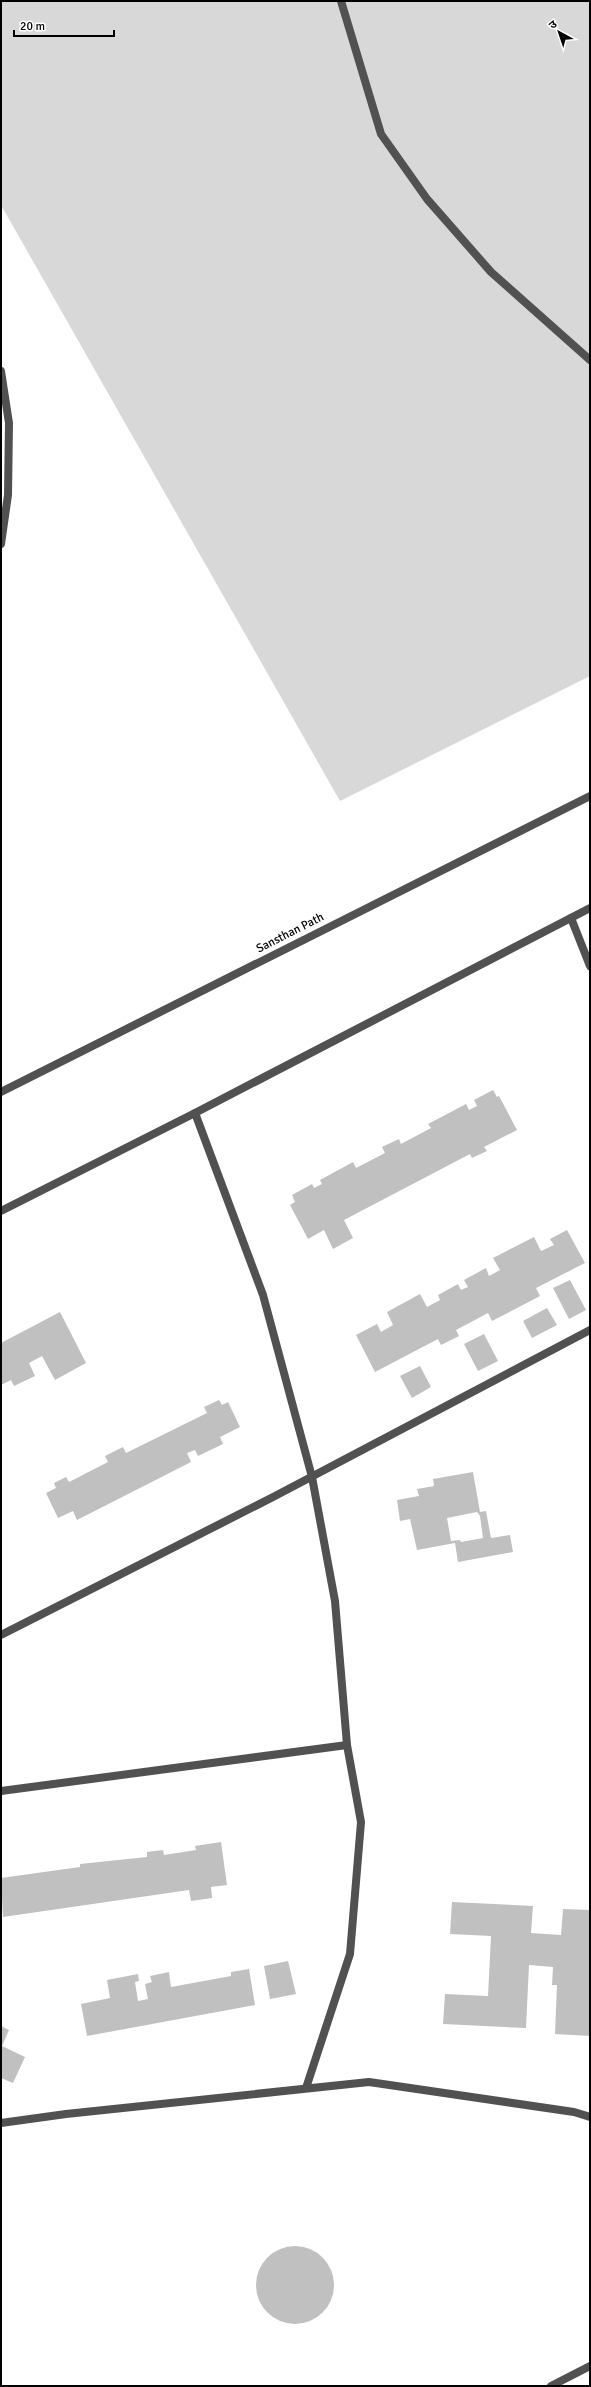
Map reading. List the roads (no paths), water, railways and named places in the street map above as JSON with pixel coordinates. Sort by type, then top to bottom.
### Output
[{"type":"street","points":[[341,1],[382,134],[426,199],[491,272],[590,360]]},
{"type":"street","points":[[1,371],[9,424],[8,494],[1,544]]},
{"type":"street","name":"Sansthan Path","points":[[1,1092],[590,796]]},
{"type":"street","points":[[1,1211],[195,1113],[590,908]]},
{"type":"street","points":[[571,918],[590,966]]},
{"type":"street","points":[[195,1113],[263,1295],[312,1477],[335,1601],[347,1745],[361,1822],[350,1954],[306,2088]]},
{"type":"street","points":[[1,1635],[312,1477],[590,1330]]},
{"type":"street","points":[[1,1791],[347,1745]]},
{"type":"street","points":[[1,2123],[66,2114],[369,2082],[574,2112],[590,2117]]},
{"type":"street","points":[[551,2386],[590,2366]]}]
